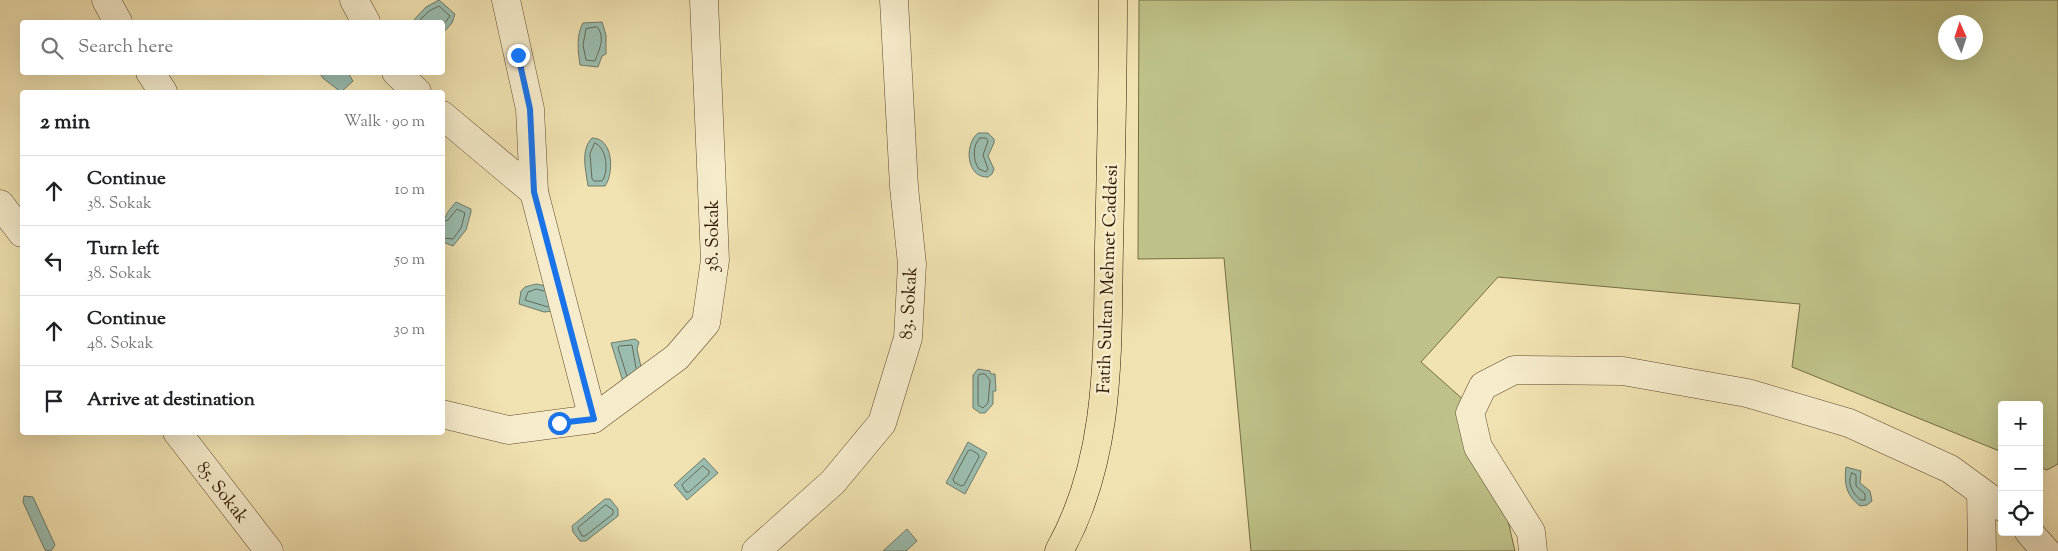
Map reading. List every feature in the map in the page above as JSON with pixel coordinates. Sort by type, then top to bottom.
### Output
[{"type":"main road","name":"Fatih Sultan Mehmet Caddesi","points":[[1059,551],[1068,535],[1087,490],[1098,438],[1107,367],[1113,0]]},
{"type":"street","points":[[106,0],[117,20]]},
{"type":"street","points":[[354,0],[365,20]]},
{"type":"street","points":[[506,0],[530,109],[534,192],[594,419]]},
{"type":"street","name":"38. Sokak","points":[[445,415],[508,430],[594,419],[678,357],[706,323],[716,260],[704,0]]},
{"type":"street","name":"83. Sokak","points":[[756,551],[833,482],[882,423],[908,338],[912,264],[904,188],[894,0]]},
{"type":"street","points":[[152,75],[162,90]]},
{"type":"street","points":[[399,75],[415,90]]},
{"type":"street","points":[[445,118],[534,192]]},
{"type":"street","points":[[0,204],[20,230]]},
{"type":"street","points":[[1533,551],[1531,532],[1478,447],[1470,413],[1483,386],[1514,370],[1623,371],[1747,393],[1849,423],[1950,470],[1991,499],[1982,551]]},
{"type":"street","name":"85. Sokak","points":[[180,435],[270,551]]},
{"type":"street","points":[[2033,536],[2046,551]]},
{"type":"green space","points":[[1139,0],[2058,0],[2058,464],[2047,470],[2043,468],[2043,401],[1998,401],[1998,450],[1792,367],[1800,304],[1498,277],[1421,362],[1484,418],[1515,551],[1251,551],[1224,258],[1138,259]]},
{"type":"water","points":[[439,0],[455,14],[452,23],[445,31],[445,20],[414,20],[426,7]]},
{"type":"water","points":[[602,22],[606,35],[606,54],[602,56],[598,67],[580,65],[578,38],[583,23]]},
{"type":"water","points":[[321,75],[349,75],[353,81],[343,90],[338,90]]},
{"type":"water","points":[[978,133],[988,133],[994,139],[988,156],[994,169],[988,177],[981,176],[975,172],[969,160],[971,145]]},
{"type":"water","points":[[592,138],[605,144],[608,150],[611,166],[605,186],[588,186],[585,155],[588,143]]},
{"type":"water","points":[[456,202],[471,209],[466,230],[453,246],[445,243],[445,218]]},
{"type":"water","points":[[536,284],[547,286],[554,311],[544,312],[519,304],[521,291],[525,287]]},
{"type":"water","points":[[635,339],[639,342],[637,349],[641,367],[624,385],[611,343]]},
{"type":"water","points":[[978,369],[995,374],[996,391],[993,391],[993,404],[985,413],[980,413],[973,408],[973,375]]},
{"type":"water","points":[[968,442],[987,453],[965,494],[946,483]]},
{"type":"water","points":[[704,458],[718,473],[687,500],[674,485]]},
{"type":"water","points":[[1846,467],[1861,471],[1860,483],[1870,491],[1872,501],[1867,505],[1860,506],[1849,493],[1845,479]]},
{"type":"water","points":[[24,496],[33,497],[55,545],[51,551],[45,550],[23,502]]},
{"type":"water","points":[[605,499],[610,499],[618,509],[618,516],[586,541],[580,541],[573,532],[572,526]]},
{"type":"water","points":[[907,529],[917,541],[906,551],[883,551]]},
{"type":"route","points":[[518,55],[530,109],[534,192],[594,419],[559,423]]}]
